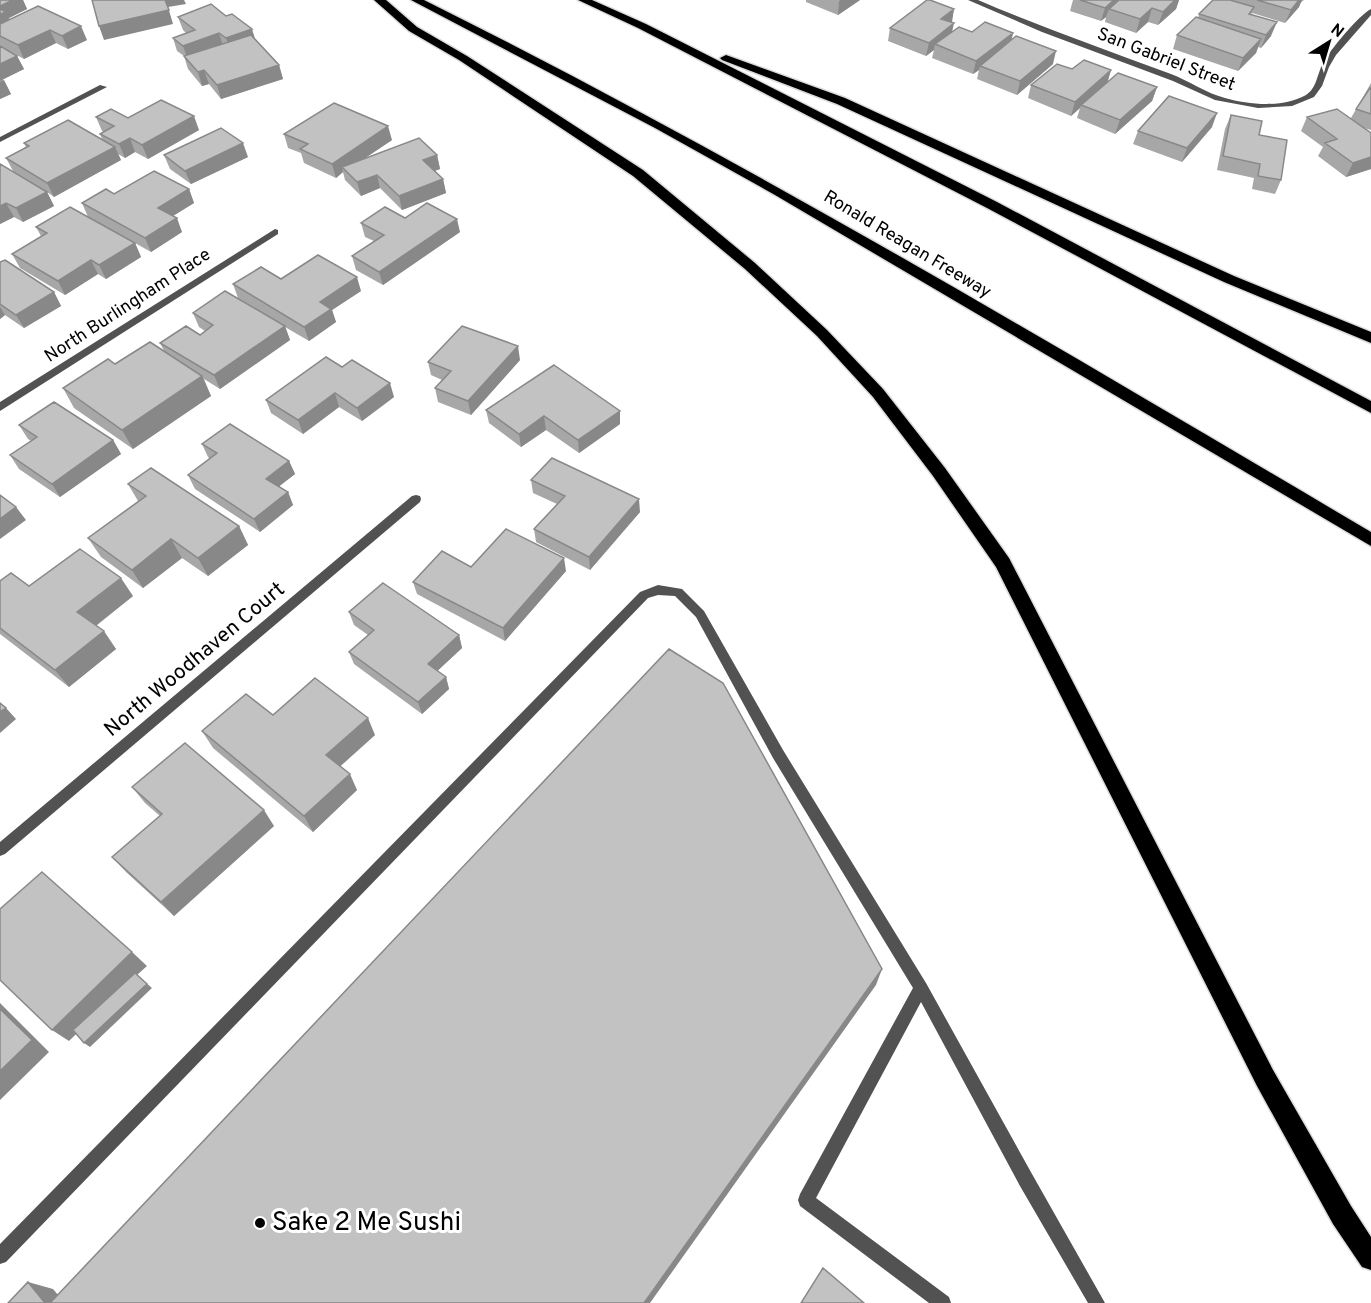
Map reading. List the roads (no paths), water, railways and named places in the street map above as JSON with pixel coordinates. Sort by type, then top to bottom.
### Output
[{"type":"highway","points":[[379,0],[413,29],[464,58],[638,173],[750,266],[822,333],[878,393],[939,472],[1003,563],[1265,1078],[1342,1215],[1371,1258]]},
{"type":"highway","name":"Ronald Reagan Freeway","points":[[416,0],[499,40],[784,193],[1371,540]]},
{"type":"highway","points":[[583,0],[642,26],[841,101],[1229,279],[1371,338]]},
{"type":"highway","points":[[642,26],[992,205],[1371,408]]},
{"type":"street","name":"San Gabriel Street","points":[[972,0],[1029,26],[1176,79],[1206,94],[1253,106],[1274,106],[1298,101],[1312,94],[1320,85],[1326,66],[1371,11]]},
{"type":"street","points":[[0,140],[103,87]]},
{"type":"street","name":"North Burlingham Place","points":[[0,407],[275,232]]},
{"type":"street","name":"North Woodhaven Court","points":[[0,850],[416,499]]},
{"type":"street","points":[[0,1256],[644,595],[658,590],[678,592],[700,614],[778,754],[921,988],[1026,1180],[1097,1303]]},
{"type":"street","points":[[921,988],[806,1200],[943,1303]]},
{"type":"place","name":"Sake 2 Me Sushi","points":[[260,1223]]}]
